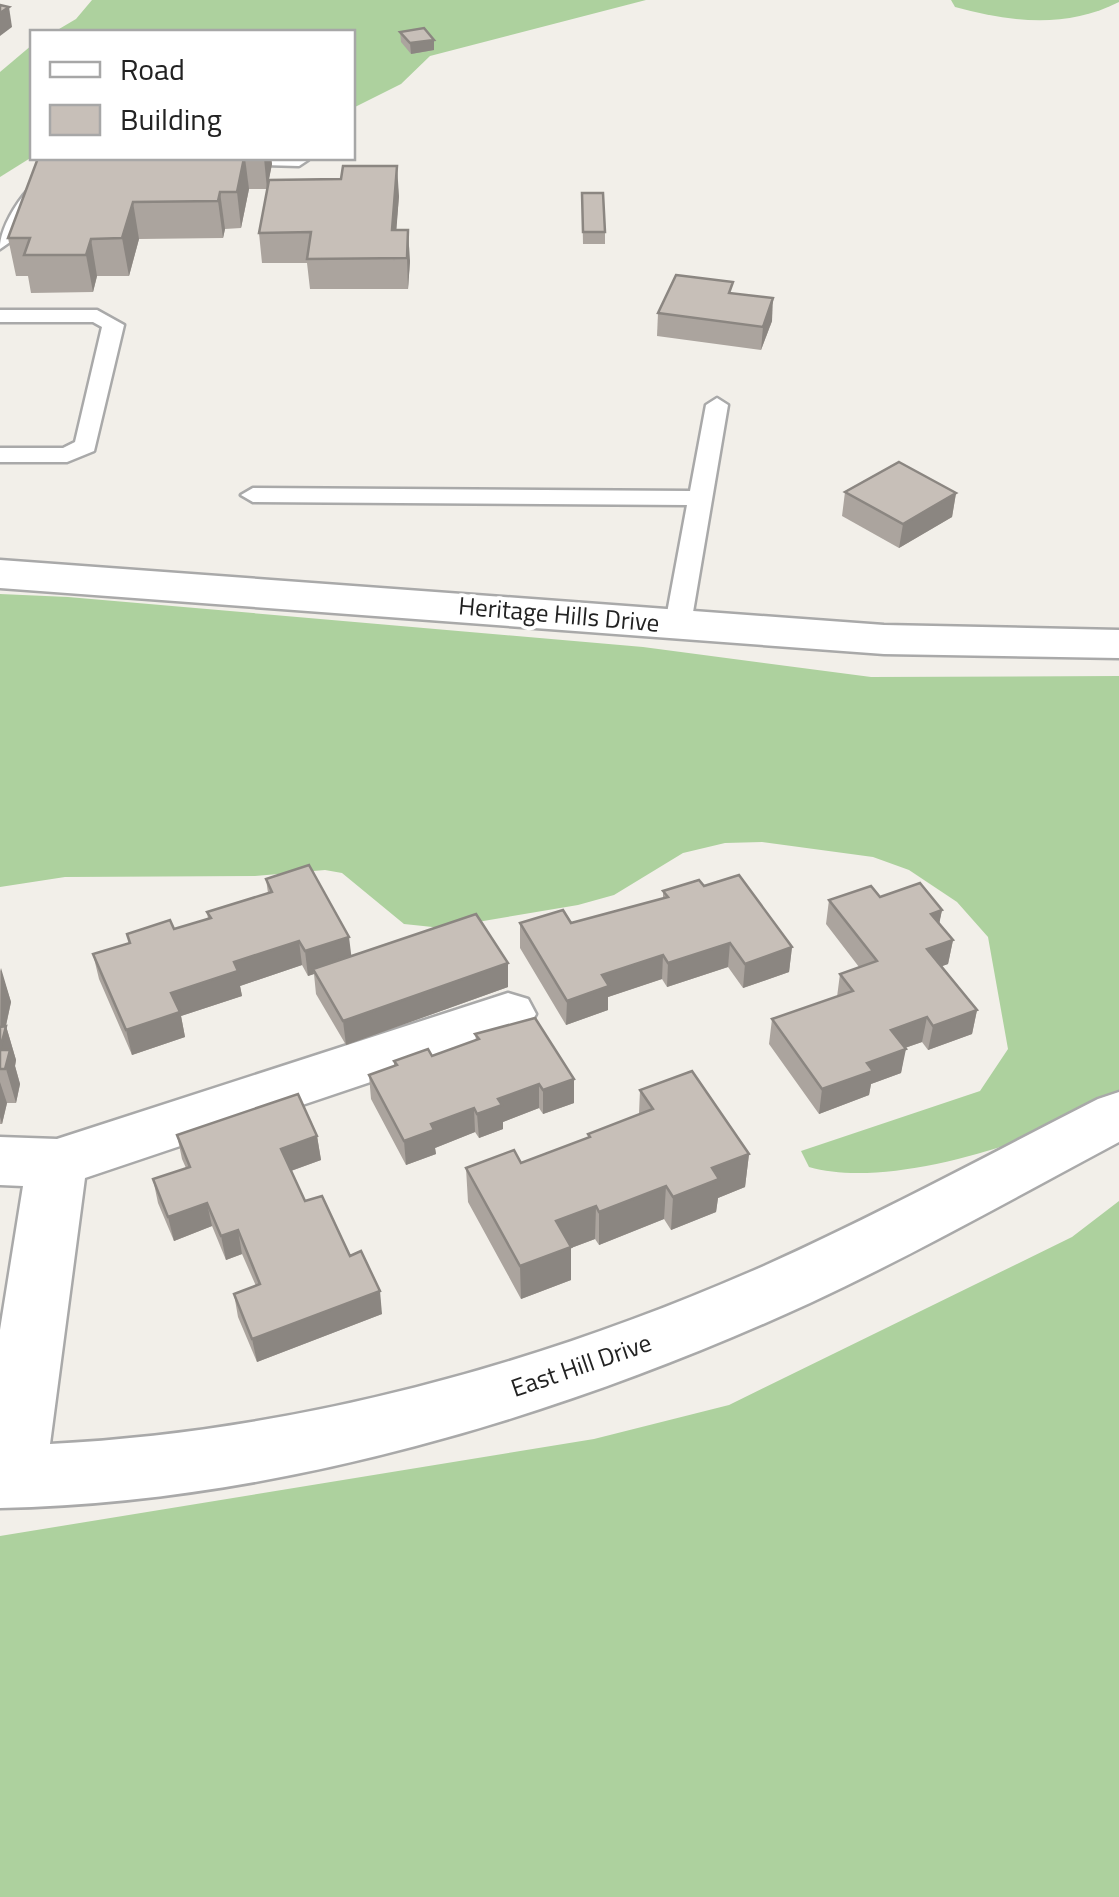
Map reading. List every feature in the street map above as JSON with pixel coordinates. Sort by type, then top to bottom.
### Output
[{"type":"street","name":"Heritage Hills Drive","points":[[0,574],[294,592],[928,643],[1046,647],[1119,644]]},
{"type":"street","points":[[6,1477],[28,1162],[508,1014]]},
{"type":"street","name":"East Hill Drive","points":[[6,1477],[162,1464],[318,1440],[464,1404],[600,1361],[743,1304],[1119,1115]]},
{"type":"lane","points":[[0,244],[10,235],[45,176],[64,163],[77,160]]},
{"type":"lane","points":[[0,316],[97,316],[113,325],[86,446],[67,455],[0,455]]},
{"type":"lane","points":[[678,624],[717,405]]},
{"type":"lane","points":[[254,495],[700,498]]},
{"type":"green space","points":[[92,0],[646,0],[430,56],[401,84],[355,107],[355,30],[57,30],[76,19]]},
{"type":"green space","points":[[951,0],[1119,2],[1079,16],[1038,20],[976,12],[955,7]]},
{"type":"green space","points":[[30,47],[30,158],[0,177],[0,72]]},
{"type":"green space","points":[[0,594],[643,647],[871,677],[1119,676],[1119,1095],[1052,1128],[968,1156],[882,1172],[843,1173],[809,1167],[801,1151],[980,1091],[1008,1049],[988,937],[957,902],[909,870],[873,857],[762,842],[725,843],[683,853],[614,895],[578,905],[442,928],[404,924],[342,873],[325,870],[255,876],[65,877],[0,887]]},
{"type":"green space","points":[[1119,1201],[1119,1897],[0,1897],[0,1536],[594,1439],[729,1405],[1072,1237]]},
{"type":"building","points":[[424,28],[434,40],[410,43],[400,32]]},
{"type":"building","points":[[37,160],[244,160],[237,192],[220,192],[218,201],[133,202],[122,238],[91,239],[86,255],[24,255],[30,238],[8,238]]},
{"type":"building","points":[[343,166],[397,166],[392,230],[408,230],[407,258],[307,259],[311,232],[259,233],[269,180],[341,179]]},
{"type":"building","points":[[582,193],[603,193],[605,232],[583,232]]},
{"type":"building","points":[[676,275],[733,282],[729,293],[773,298],[763,327],[658,313]]},
{"type":"building","points":[[899,462],[956,493],[903,524],[845,492]]},
{"type":"building","points":[[309,865],[349,937],[305,951],[299,941],[234,962],[238,971],[171,993],[180,1012],[126,1030],[93,954],[130,943],[127,934],[170,920],[174,929],[211,918],[207,912],[272,892],[266,879]]},
{"type":"building","points":[[739,875],[792,947],[745,964],[730,943],[668,963],[663,955],[602,975],[609,986],[567,1001],[520,923],[563,910],[571,923],[668,897],[663,891],[699,880],[704,886]]},
{"type":"building","points":[[920,883],[942,910],[931,914],[953,940],[927,949],[977,1010],[933,1026],[927,1017],[891,1030],[906,1049],[867,1063],[873,1071],[822,1089],[772,1019],[853,991],[840,974],[877,961],[829,900],[871,886],[880,897]]},
{"type":"building","points":[[476,914],[508,963],[343,1021],[313,969]]},
{"type":"building","points":[[535,1018],[574,1079],[543,1090],[539,1084],[498,1099],[502,1105],[477,1114],[474,1108],[431,1124],[434,1130],[404,1141],[369,1075],[428,1049],[432,1056],[479,1039],[475,1034]]},
{"type":"building","points":[[6,1026],[0,1050],[0,1027]]},
{"type":"building","points":[[0,1050],[10,1050],[5,1069],[0,1069]]},
{"type":"building","points":[[692,1071],[749,1154],[712,1168],[719,1179],[673,1197],[666,1186],[599,1212],[596,1206],[556,1221],[571,1247],[520,1266],[466,1168],[514,1150],[521,1163],[590,1137],[588,1134],[653,1109],[640,1090]]},
{"type":"building","points":[[298,1094],[317,1136],[281,1149],[305,1201],[322,1196],[350,1256],[361,1251],[380,1291],[252,1339],[234,1294],[260,1284],[238,1230],[221,1236],[207,1203],[168,1217],[153,1179],[190,1167],[177,1135]]}]
